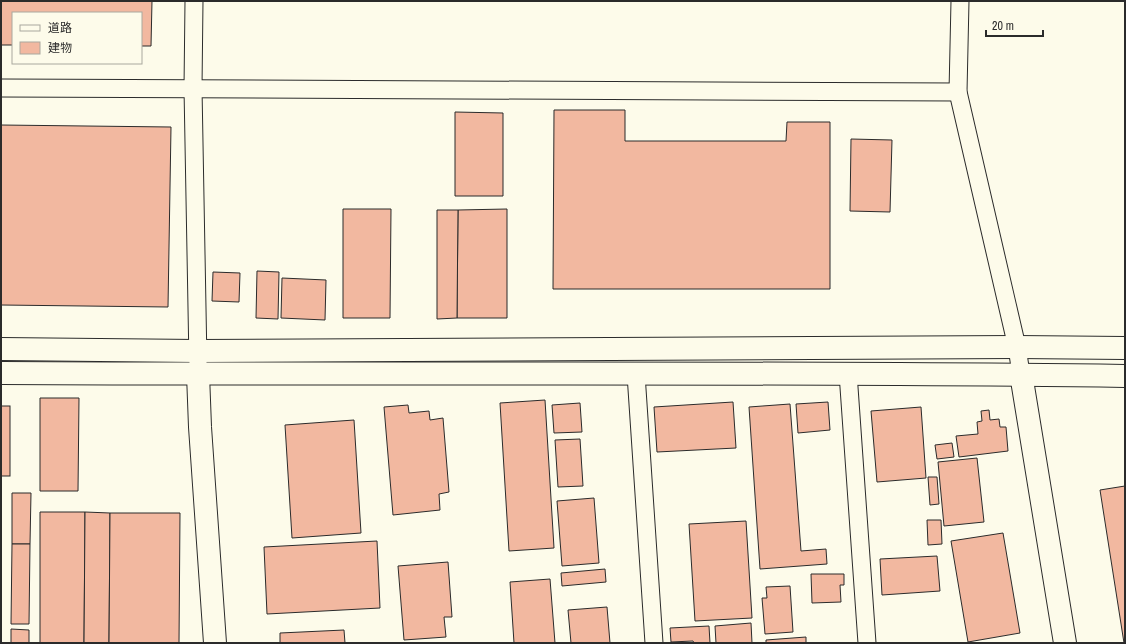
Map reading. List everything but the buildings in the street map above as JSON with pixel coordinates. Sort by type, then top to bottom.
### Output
[{"type":"street","points":[[194,1],[193,88],[197,351],[200,427],[215,643]]},
{"type":"street","points":[[960,1],[958,92],[1017,347],[1020,374],[1065,643]]},
{"type":"street","points":[[1,88],[958,92]]},
{"type":"street","points":[[1,349],[197,351],[1017,347],[1125,348]]},
{"type":"street","points":[[1,373],[848,373],[1125,376]]},
{"type":"street","points":[[848,373],[866,643]]},
{"type":"street","points":[[636,374],[654,643]]}]
